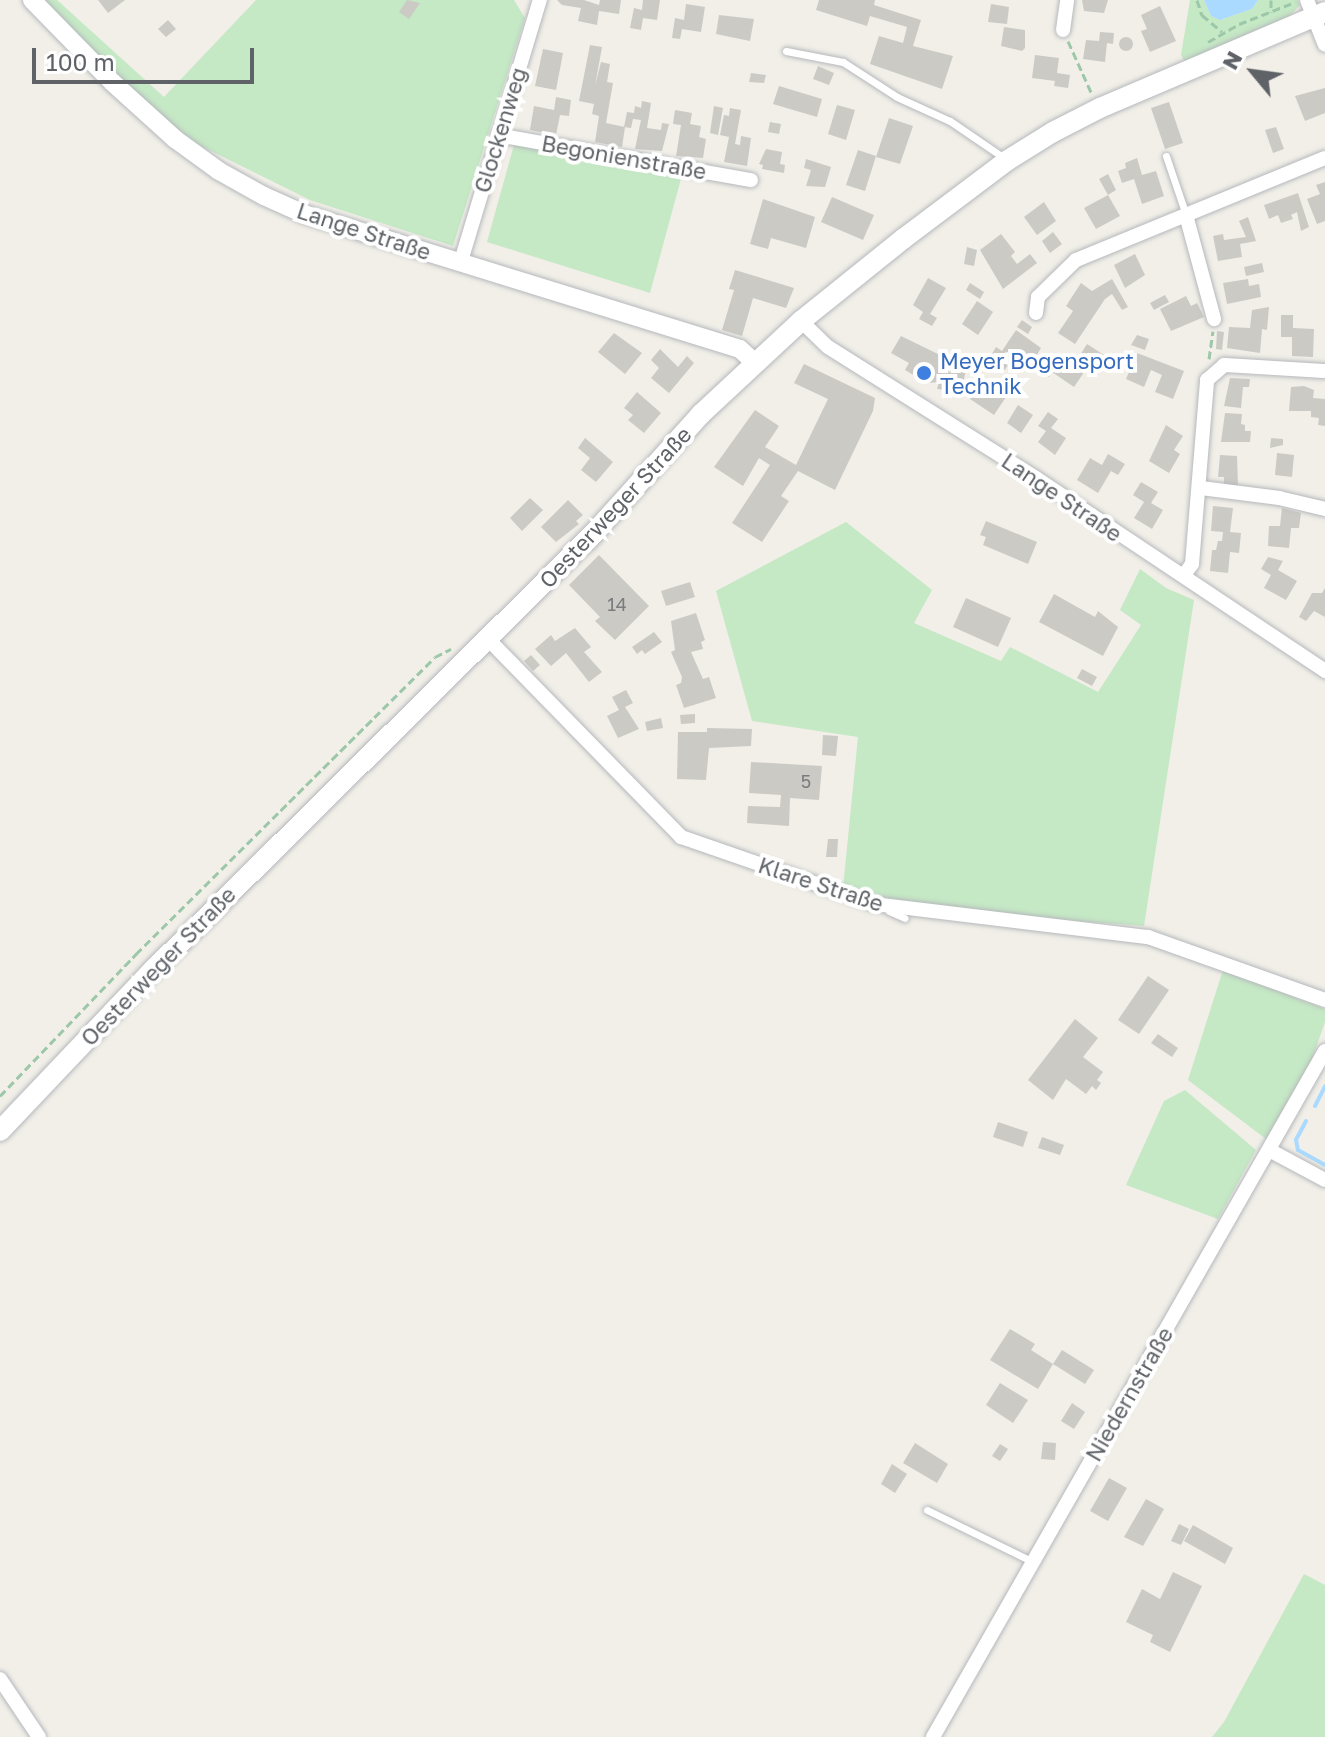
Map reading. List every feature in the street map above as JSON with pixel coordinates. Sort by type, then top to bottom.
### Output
[{"type":"main road","name":"Oesterweger Straße","points":[[0,1131],[152,971],[594,533],[753,361],[1008,160],[1100,108],[1316,9]]},
{"type":"street","name":"Lange Straße","points":[[32,0],[112,82],[175,139],[219,171],[304,214],[740,349],[753,361]]},
{"type":"street","name":"Glockenweg","points":[[461,261],[540,0]]},
{"type":"street","points":[[1063,30],[1067,0]]},
{"type":"street","points":[[1316,9],[1325,45]]},
{"type":"street","name":"Begonienstraße","points":[[498,135],[751,180]]},
{"type":"street","points":[[1036,313],[1038,297],[1076,260],[1325,158]]},
{"type":"street","points":[[1186,215],[1214,319]]},
{"type":"street","name":"Lange Straße","points":[[801,321],[828,347],[1184,575],[1325,671]]},
{"type":"street","points":[[1184,575],[1192,564],[1201,488],[1207,380],[1224,365],[1325,371]]},
{"type":"street","points":[[1201,488],[1279,498],[1325,509]]},
{"type":"street","name":"Klare Straße","points":[[488,639],[681,837],[874,904],[1148,937],[1325,1000]]},
{"type":"street","name":"Niedernstraße","points":[[933,1737],[1271,1151],[1325,1051]]},
{"type":"street","points":[[1271,1151],[1325,1180]]},
{"type":"street","points":[[0,1679],[39,1737]]},
{"type":"lane","points":[[786,51],[843,62],[897,97],[950,121],[1008,160]]},
{"type":"lane","points":[[1166,156],[1186,215]]},
{"type":"lane","points":[[874,904],[905,918]]},
{"type":"lane","points":[[927,1510],[1033,1562]]},
{"type":"path","points":[[1197,0],[1202,15],[1222,32]]},
{"type":"path","points":[[1271,0],[1271,12]]},
{"type":"path","points":[[1063,30],[1100,108]]},
{"type":"path","points":[[1207,380],[1214,319]]},
{"type":"path","points":[[0,1096],[136,954],[424,668],[458,645]]},
{"type":"green space","points":[[40,0],[57,0],[164,97],[256,0],[514,0],[525,18],[453,246],[310,200],[183,137],[152,112]]},
{"type":"green space","points":[[1190,0],[1204,0],[1211,16],[1220,20],[1252,9],[1258,0],[1298,0],[1300,5],[1287,19],[1185,62],[1181,55]]},
{"type":"green space","points":[[514,145],[682,175],[650,293],[487,242]]},
{"type":"green space","points":[[846,522],[932,590],[914,623],[1001,661],[1010,647],[1098,692],[1141,625],[1120,610],[1140,569],[1166,588],[1194,600],[1144,926],[1010,916],[875,899],[843,888],[858,737],[752,721],[716,591]]},
{"type":"green space","points":[[1223,970],[1325,1009],[1325,1022],[1312,1059],[1266,1139],[1188,1080]]},
{"type":"green space","points":[[1185,1090],[1256,1150],[1218,1219],[1126,1185],[1164,1101]]},
{"type":"green space","points":[[1304,1574],[1325,1585],[1325,1737],[1212,1737],[1224,1722]]},
{"type":"water","points":[[1204,0],[1258,0],[1252,9],[1220,20],[1211,16]]},
{"type":"building","points":[[98,0],[125,0],[108,13]]},
{"type":"building","points":[[407,0],[420,3],[409,19],[399,12]]},
{"type":"building","points":[[557,0],[584,0],[599,5],[600,0],[621,0],[619,14],[599,11],[597,25],[578,21],[581,8],[562,5]]},
{"type":"building","points":[[643,0],[660,0],[657,20],[643,18],[641,30],[630,28],[634,8],[642,10]]},
{"type":"building","points":[[819,0],[875,0],[874,5],[921,20],[913,46],[953,56],[942,89],[870,64],[879,36],[903,43],[907,27],[870,16],[867,26],[816,10]]},
{"type":"building","points":[[1082,0],[1108,0],[1104,13],[1084,11]]},
{"type":"building","points":[[686,4],[705,7],[701,32],[682,29],[680,39],[672,38],[675,18],[684,20]]},
{"type":"building","points":[[991,4],[1009,7],[1007,24],[988,22]]},
{"type":"building","points":[[1160,6],[1176,41],[1150,52],[1141,31],[1147,29],[1141,15]]},
{"type":"building","points":[[719,15],[754,19],[750,41],[716,34]]},
{"type":"building","points":[[168,20],[176,29],[166,37],[158,29]]},
{"type":"building","points":[[1004,27],[1025,30],[1025,48],[1022,51],[1001,46]]},
{"type":"building","points":[[1100,32],[1114,33],[1113,44],[1107,43],[1105,62],[1083,59],[1086,40],[1099,41]]},
{"type":"building","points":[[1126,37],[1133,44],[1126,51],[1119,44]]},
{"type":"building","points":[[590,45],[602,47],[595,86],[601,62],[610,64],[607,82],[613,83],[606,123],[625,127],[622,147],[595,142],[599,116],[592,114],[594,104],[579,101]]},
{"type":"building","points":[[543,49],[563,53],[556,90],[535,86]]},
{"type":"building","points":[[1035,55],[1059,58],[1057,73],[1070,75],[1068,88],[1054,86],[1055,81],[1032,78]]},
{"type":"building","points":[[818,66],[834,73],[829,85],[813,79]]},
{"type":"building","points":[[751,73],[766,75],[764,83],[749,82]]},
{"type":"building","points":[[779,86],[822,99],[817,117],[773,104]]},
{"type":"building","points":[[1325,88],[1325,113],[1305,121],[1295,96]]},
{"type":"building","points":[[556,97],[571,100],[569,116],[560,115],[556,135],[530,130],[534,106],[554,110]]},
{"type":"building","points":[[642,101],[651,103],[647,128],[661,130],[662,123],[669,124],[662,151],[635,149],[641,120],[633,119],[631,128],[624,127],[627,112],[634,113],[635,106],[641,108]]},
{"type":"building","points":[[1169,102],[1183,143],[1165,149],[1151,108]]},
{"type":"building","points":[[837,105],[855,110],[846,140],[828,134]]},
{"type":"building","points":[[714,106],[723,108],[718,135],[710,133]]},
{"type":"building","points":[[730,108],[741,110],[735,144],[740,145],[741,136],[751,138],[747,166],[724,162],[729,137],[720,135],[724,115],[729,116]]},
{"type":"building","points":[[675,110],[692,113],[690,124],[701,126],[699,137],[706,139],[703,158],[676,156],[681,125],[673,124]]},
{"type":"building","points":[[889,118],[913,126],[900,164],[876,157]]},
{"type":"building","points":[[770,122],[781,124],[779,134],[768,132]]},
{"type":"building","points":[[1276,127],[1284,149],[1273,153],[1265,130]]},
{"type":"building","points":[[766,149],[782,152],[780,164],[785,165],[784,173],[762,169],[763,165],[759,164]]},
{"type":"building","points":[[858,150],[876,156],[865,191],[846,185]]},
{"type":"building","points":[[1137,158],[1142,175],[1156,171],[1164,196],[1142,204],[1134,179],[1122,183],[1118,171],[1126,168],[1125,163]]},
{"type":"building","points":[[806,159],[831,167],[825,187],[806,186],[811,170],[804,168]]},
{"type":"building","points":[[1108,174],[1116,190],[1108,195],[1099,179]]},
{"type":"building","points":[[1325,182],[1325,221],[1317,224],[1307,199],[1320,194],[1316,185]]},
{"type":"building","points":[[1298,193],[1309,227],[1301,231],[1297,212],[1291,215],[1293,219],[1281,223],[1278,215],[1269,219],[1264,205]]},
{"type":"building","points":[[1108,195],[1120,216],[1096,229],[1084,208]]},
{"type":"building","points":[[832,197],[874,215],[863,240],[821,222]]},
{"type":"building","points":[[763,199],[815,217],[806,248],[771,238],[768,249],[750,244]]},
{"type":"building","points":[[1044,202],[1056,221],[1037,235],[1024,217]]},
{"type":"building","points":[[1248,217],[1256,241],[1240,244],[1242,257],[1218,261],[1213,236],[1223,234],[1224,240],[1246,237],[1239,221]]},
{"type":"building","points":[[1053,232],[1062,244],[1050,253],[1042,241]]},
{"type":"building","points":[[1001,234],[1015,252],[1011,256],[1017,264],[1030,254],[1037,263],[1003,289],[980,250]]},
{"type":"building","points":[[967,247],[977,250],[974,266],[964,264]]},
{"type":"building","points":[[1135,254],[1145,275],[1125,288],[1114,265]]},
{"type":"building","points":[[1262,263],[1264,272],[1246,276],[1244,267]]},
{"type":"building","points":[[735,270],[794,288],[786,308],[753,298],[742,336],[722,330],[734,290],[729,289]]},
{"type":"building","points":[[928,278],[946,288],[930,314],[937,318],[932,326],[919,319],[923,312],[913,305]]},
{"type":"building","points":[[1112,279],[1128,307],[1122,310],[1112,294],[1105,299],[1075,344],[1058,333],[1073,311],[1066,306],[1081,283],[1092,291]]},
{"type":"building","points":[[1248,279],[1249,286],[1259,284],[1261,297],[1227,304],[1223,283]]},
{"type":"building","points":[[970,283],[984,292],[980,299],[966,290]]},
{"type":"building","points":[[1165,295],[1169,302],[1154,310],[1150,303]]},
{"type":"building","points":[[1186,296],[1191,306],[1197,303],[1204,317],[1171,331],[1160,309]]},
{"type":"building","points":[[977,301],[993,312],[978,335],[962,324]]},
{"type":"building","points":[[1269,307],[1267,330],[1262,329],[1260,353],[1227,348],[1229,327],[1250,328],[1252,310]]},
{"type":"building","points":[[1281,315],[1293,315],[1293,328],[1314,329],[1313,357],[1292,356],[1292,337],[1281,337]]},
{"type":"building","points":[[1022,320],[1032,327],[1028,334],[1017,327]]},
{"type":"building","points":[[1016,330],[1041,348],[1035,358],[1028,353],[1019,367],[1010,361],[1005,370],[989,359],[996,347],[1002,351]]},
{"type":"building","points":[[1217,331],[1224,332],[1222,350],[1216,349]]},
{"type":"building","points":[[614,333],[642,353],[625,374],[598,352]]},
{"type":"building","points":[[1137,335],[1149,339],[1145,350],[1131,345]]},
{"type":"building","points":[[901,336],[942,356],[939,362],[942,366],[950,367],[951,362],[967,366],[962,387],[947,383],[946,390],[937,389],[939,382],[927,383],[905,370],[909,363],[891,353]]},
{"type":"building","points":[[1087,344],[1104,355],[1096,366],[1080,355]]},
{"type":"building","points":[[660,349],[678,367],[687,356],[694,363],[669,393],[651,378],[659,368],[651,360]]},
{"type":"building","points":[[1063,353],[1087,368],[1074,387],[1052,372],[1049,377],[1036,369],[1044,356],[1056,363]]},
{"type":"building","points":[[1137,353],[1184,371],[1173,399],[1155,392],[1162,375],[1151,370],[1144,387],[1126,379]]},
{"type":"building","points":[[804,364],[875,398],[873,411],[835,490],[798,471],[781,496],[789,501],[762,542],[732,523],[770,465],[759,458],[743,486],[714,467],[755,410],[779,426],[765,447],[796,465],[828,399],[794,383]]},
{"type":"building","points":[[1230,378],[1250,379],[1249,387],[1243,387],[1241,408],[1224,406]]},
{"type":"building","points":[[981,382],[1006,397],[994,415],[970,399]]},
{"type":"building","points":[[1304,386],[1314,390],[1313,398],[1325,399],[1325,426],[1318,425],[1319,418],[1311,417],[1311,411],[1289,411],[1291,387]]},
{"type":"building","points":[[637,392],[661,413],[644,433],[628,420],[633,415],[624,408]]},
{"type":"building","points":[[1018,405],[1033,415],[1021,433],[1007,423]]},
{"type":"building","points":[[1048,412],[1058,419],[1051,428],[1066,438],[1055,455],[1038,442],[1046,431],[1038,426]]},
{"type":"building","points":[[1225,413],[1242,414],[1241,424],[1245,425],[1245,431],[1251,431],[1250,442],[1221,442]]},
{"type":"building","points":[[1166,425],[1183,436],[1174,450],[1180,454],[1169,473],[1149,461]]},
{"type":"building","points":[[585,438],[613,462],[596,482],[581,470],[590,458],[578,448]]},
{"type":"building","points":[[1271,438],[1283,439],[1283,445],[1270,448]]},
{"type":"building","points":[[1277,453],[1294,455],[1292,477],[1275,475]]},
{"type":"building","points":[[1108,454],[1125,464],[1118,475],[1111,471],[1098,493],[1077,480],[1090,458],[1102,465]]},
{"type":"building","points":[[1220,455],[1237,456],[1238,486],[1224,484],[1224,477],[1218,477]]},
{"type":"building","points":[[1141,482],[1158,492],[1151,503],[1163,510],[1152,529],[1134,518],[1144,502],[1133,495]]},
{"type":"building","points":[[530,498],[543,510],[522,531],[510,518]]},
{"type":"building","points":[[568,500],[583,515],[576,521],[579,524],[556,542],[541,527]]},
{"type":"building","points":[[1213,506],[1233,508],[1230,532],[1241,533],[1239,553],[1230,552],[1228,573],[1210,571],[1212,550],[1216,550],[1218,541],[1222,541],[1223,532],[1211,531]]},
{"type":"building","points":[[1282,508],[1301,513],[1299,528],[1291,528],[1289,548],[1268,546],[1269,526],[1280,526]]},
{"type":"building","points":[[986,521],[1037,542],[1028,564],[983,545],[986,537],[980,535]]},
{"type":"building","points":[[599,555],[649,606],[615,640],[595,621],[600,617],[569,585]]},
{"type":"building","points":[[1268,557],[1283,561],[1278,570],[1297,581],[1286,600],[1264,588],[1271,575],[1261,569]]},
{"type":"building","points":[[690,582],[695,597],[666,606],[661,591]]},
{"type":"building","points":[[1325,588],[1325,617],[1314,611],[1306,621],[1299,617],[1312,593],[1322,593]]},
{"type":"building","points":[[1054,594],[1095,617],[1098,611],[1118,627],[1103,656],[1039,622]]},
{"type":"building","points":[[966,598],[1011,618],[998,647],[953,627]]},
{"type":"building","points":[[696,613],[705,640],[701,642],[703,649],[691,652],[703,679],[709,677],[716,698],[684,708],[676,685],[681,683],[682,677],[671,652],[675,650],[671,621]]},
{"type":"building","points":[[575,628],[591,647],[584,652],[602,672],[589,682],[566,653],[551,666],[535,649],[551,635],[555,641]]},
{"type":"building","points":[[654,632],[662,642],[645,654],[642,650],[637,654],[632,647]]},
{"type":"building","points":[[531,655],[540,665],[533,671],[524,661]]},
{"type":"building","points":[[1082,669],[1097,677],[1092,686],[1077,678]]},
{"type":"building","points":[[626,690],[633,703],[625,707],[639,729],[618,738],[607,716],[619,710],[612,697]]},
{"type":"building","points":[[695,714],[695,723],[681,724],[680,715]]},
{"type":"building","points":[[661,718],[663,728],[647,731],[645,722]]},
{"type":"building","points":[[707,728],[752,729],[751,746],[709,748],[706,780],[677,779],[678,732],[707,732]]},
{"type":"building","points":[[823,735],[838,736],[836,756],[822,755]]},
{"type":"building","points":[[751,762],[822,766],[819,800],[790,798],[789,826],[747,823],[748,806],[780,807],[781,795],[749,793]]},
{"type":"building","points":[[828,839],[838,839],[837,857],[826,857]]},
{"type":"building","points":[[1148,976],[1169,990],[1139,1034],[1118,1020]]},
{"type":"building","points":[[1075,1019],[1098,1038],[1083,1057],[1103,1072],[1097,1080],[1101,1083],[1096,1090],[1092,1086],[1086,1094],[1066,1079],[1053,1100],[1028,1080]]},
{"type":"building","points":[[1158,1034],[1178,1048],[1172,1057],[1151,1043]]},
{"type":"building","points":[[998,1122],[1028,1132],[1023,1147],[993,1137]]},
{"type":"building","points":[[1042,1137],[1064,1145],[1060,1155],[1038,1148]]},
{"type":"building","points":[[1010,1329],[1035,1344],[1031,1350],[1053,1364],[1038,1389],[990,1360]]},
{"type":"building","points":[[1062,1350],[1094,1370],[1085,1384],[1053,1364]]},
{"type":"building","points":[[1000,1383],[1028,1400],[1013,1423],[986,1405]]},
{"type":"building","points":[[1072,1403],[1085,1412],[1074,1429],[1061,1421]]},
{"type":"building","points":[[1043,1442],[1056,1443],[1055,1460],[1041,1459]]},
{"type":"building","points":[[915,1443],[948,1464],[937,1483],[903,1463]]},
{"type":"building","points":[[1000,1444],[1008,1449],[1000,1461],[992,1456]]},
{"type":"building","points":[[892,1464],[907,1474],[895,1493],[881,1484]]},
{"type":"building","points":[[1109,1478],[1127,1488],[1108,1521],[1090,1511]]},
{"type":"building","points":[[1146,1499],[1164,1509],[1143,1546],[1124,1537]]},
{"type":"building","points":[[1179,1524],[1189,1529],[1181,1545],[1171,1541]]},
{"type":"building","points":[[1193,1525],[1233,1548],[1225,1564],[1184,1541]]},
{"type":"building","points":[[1173,1572],[1202,1586],[1170,1652],[1150,1642],[1153,1635],[1126,1622],[1142,1589],[1160,1599]]},
{"type":"waterway","points":[[1315,1106],[1325,1086]]},
{"type":"waterway","points":[[1306,1121],[1296,1140],[1298,1150],[1325,1165]]},
{"type":"place","name":"Meyer Bogensport Technik","points":[[924,373]]}]
